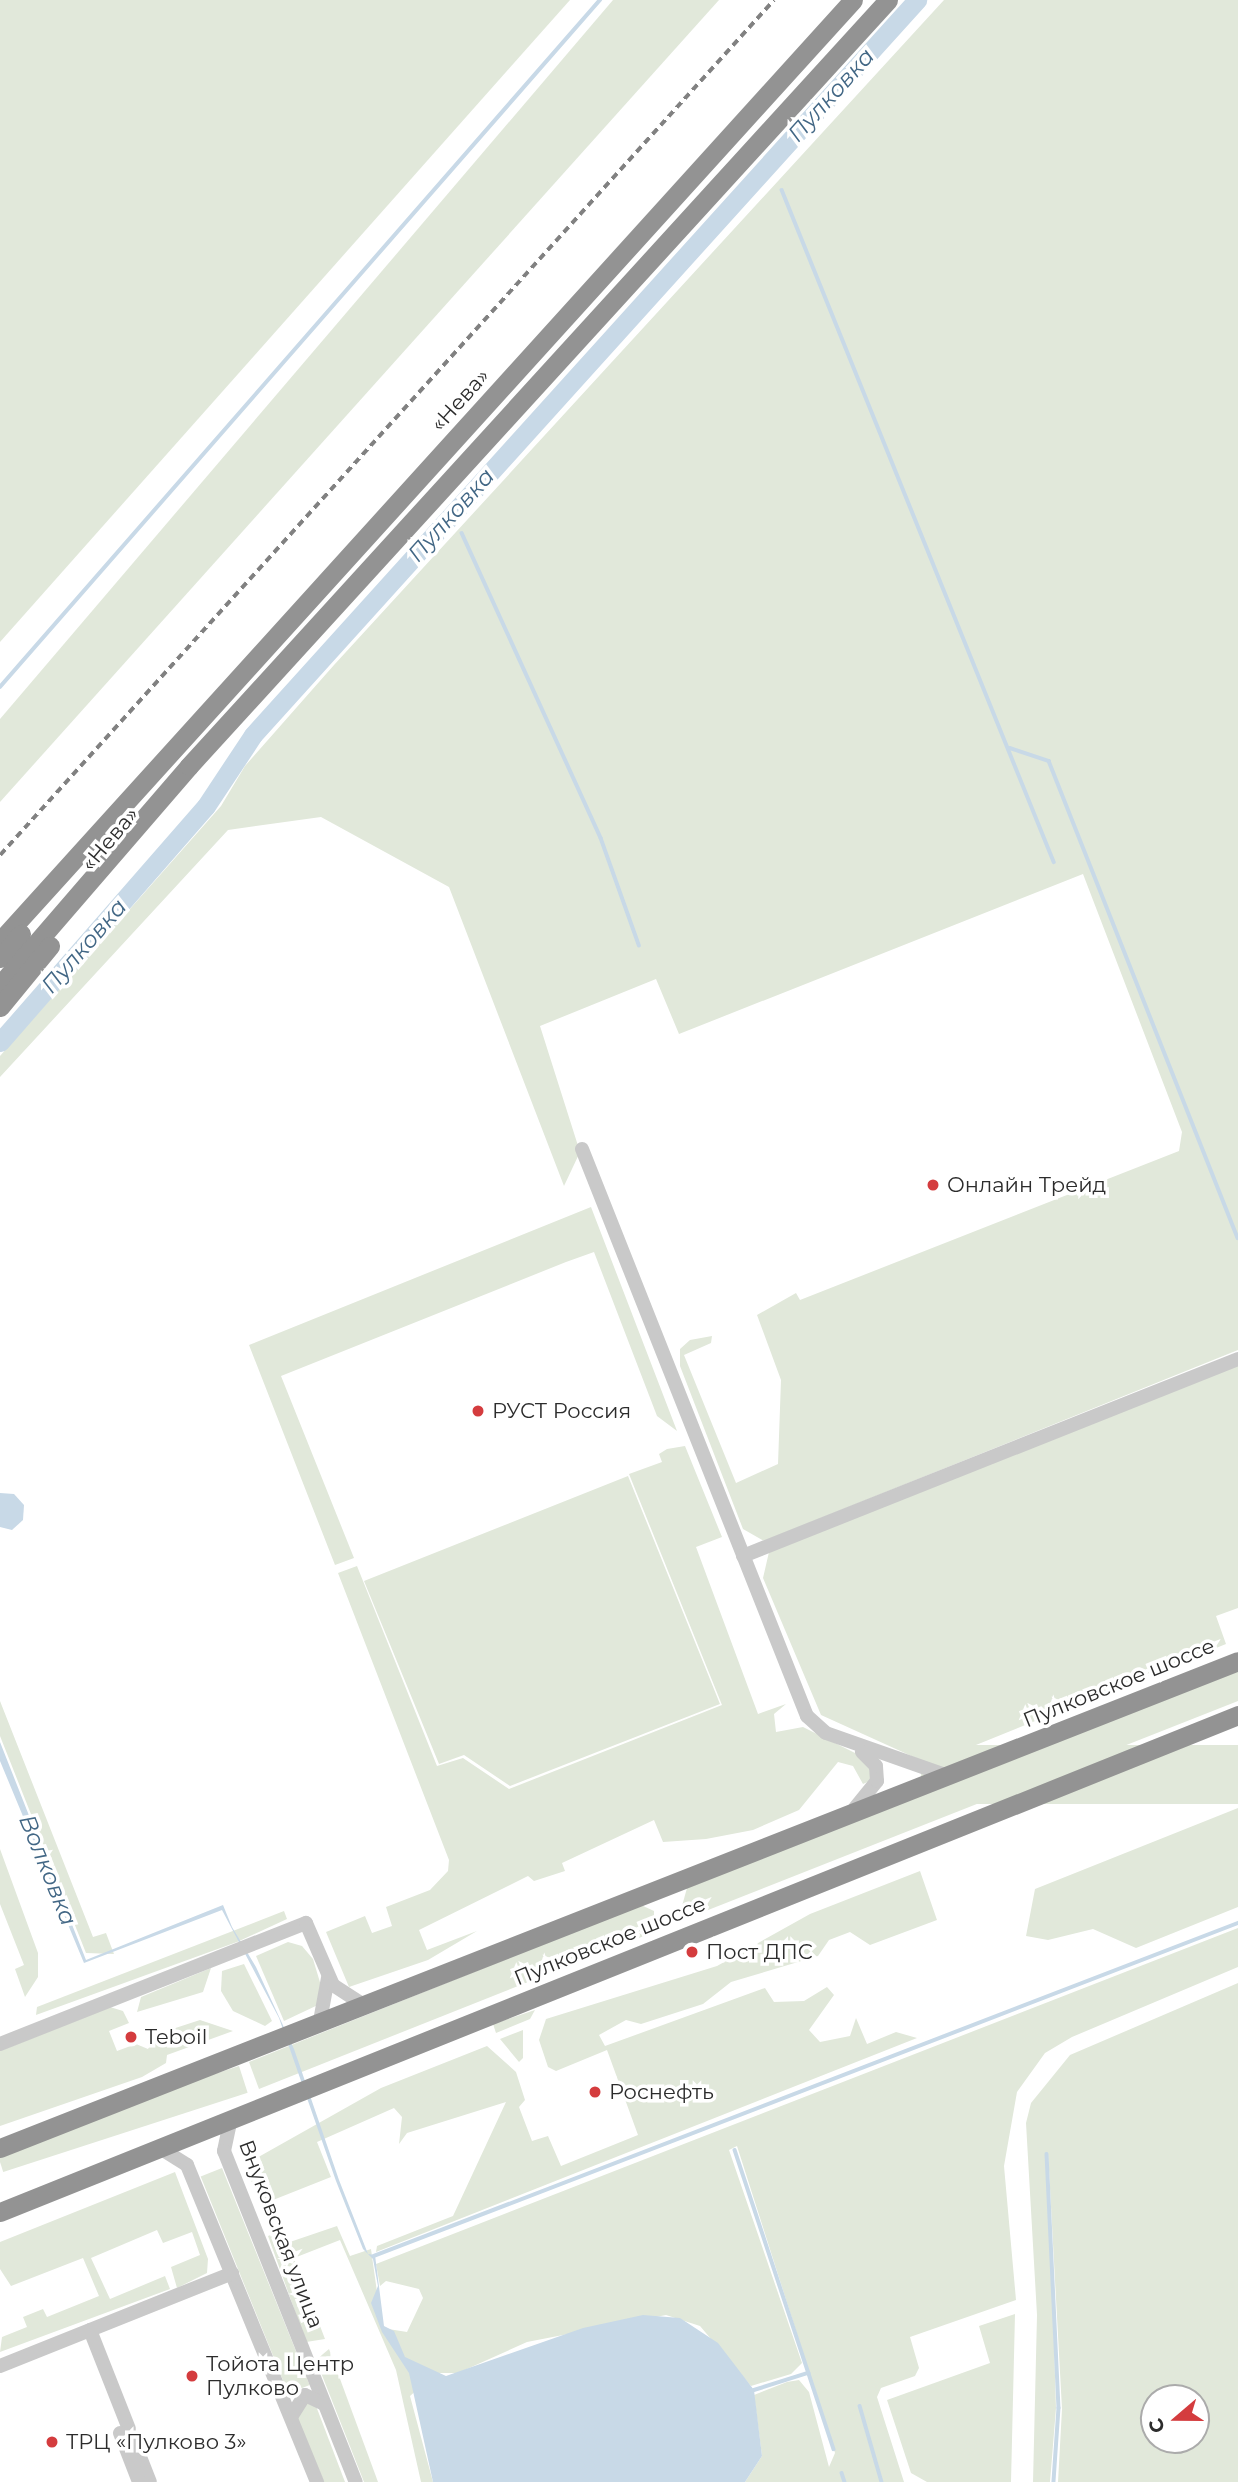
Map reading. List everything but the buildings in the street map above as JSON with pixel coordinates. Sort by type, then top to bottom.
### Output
[{"type":"highway","name":"«Нева»","points":[[0,941],[102,832],[853,0]]},
{"type":"highway","name":"«Нева»","points":[[0,985],[253,699],[888,0]]},
{"type":"highway","name":"«Нева»","points":[[0,1007],[253,699]]},
{"type":"highway","name":"«Нева»","points":[[0,958],[102,832]]},
{"type":"highway","name":"Пулковское шоссе","points":[[0,2148],[855,1809],[948,1776],[1238,1661]]},
{"type":"highway","name":"Пулковское шоссе","points":[[0,2212],[1238,1715]]},
{"type":"street","points":[[582,1149],[807,1716],[826,1733],[856,1746],[948,1776]]},
{"type":"street","points":[[743,1556],[1238,1359]]},
{"type":"street","points":[[855,1809],[878,1773],[856,1746]]},
{"type":"street","points":[[0,2044],[306,1923],[328,1977],[362,2004]]},
{"type":"street","points":[[320,2021],[328,1977]]},
{"type":"street","name":"Внуковская улица","points":[[231,2118],[224,2151],[356,2482]]},
{"type":"street","points":[[160,2148],[187,2165],[317,2482]]},
{"type":"street","points":[[0,2366],[232,2273]]},
{"type":"street","points":[[85,2332],[139,2482]]},
{"type":"street","points":[[85,2332],[150,2482]]},
{"type":"street","points":[[291,2417],[305,2395],[316,2395],[325,2405]]},
{"type":"shaded area","points":[[0,0],[570,0],[0,642]]},
{"type":"shaded area","points":[[613,0],[719,0],[0,802],[0,719]]},
{"type":"shaded area","points":[[944,0],[1238,0],[1238,1350],[764,1541],[743,1529],[680,1366],[680,1349],[690,1340],[712,1336],[711,1343],[684,1355],[736,1483],[778,1464],[781,1380],[757,1315],[796,1293],[800,1300],[1179,1151],[1182,1132],[1083,874],[679,1034],[656,979],[540,1026],[580,1152],[564,1186],[449,887],[321,817],[228,830],[0,1077],[0,1056],[221,806],[245,766],[334,665]]},
{"type":"shaded area","points":[[591,1207],[677,1431],[657,1416],[594,1252],[566,1262],[281,1376],[354,1558],[335,1565],[249,1345]]},
{"type":"shaded area","points":[[1238,1364],[1238,1608],[1216,1616],[1226,1644],[929,1764],[821,1715],[763,1578],[769,1552]]},
{"type":"shaded area","points":[[685,1446],[722,1537],[696,1547],[758,1714],[786,1704],[774,1714],[776,1732],[803,1727],[855,1753],[869,1761],[872,1780],[863,1784],[853,1766],[838,1762],[799,1810],[753,1830],[706,1839],[663,1842],[654,1820],[562,1863],[565,1871],[534,1881],[528,1876],[419,1930],[427,1950],[477,1931],[428,1960],[349,1987],[326,1932],[365,1916],[372,1933],[392,1926],[386,1907],[430,1890],[448,1871],[449,1860],[338,1573],[357,1566],[437,1766],[463,1758],[509,1789],[722,1705],[629,1474],[662,1462],[659,1454],[667,1449]]},
{"type":"shaded area","points":[[628,1476],[720,1704],[510,1786],[464,1755],[439,1764],[364,1581]]},
{"type":"shaded area","points":[[1238,1670],[1238,1701],[698,1914],[682,1906],[687,1888]]},
{"type":"shaded area","points":[[0,1701],[93,1937],[106,1933],[114,1954],[86,1953],[0,1736]]},
{"type":"shaded area","points":[[921,1745],[1238,1745],[1238,1804],[921,1804]]},
{"type":"shaded area","points":[[1238,1808],[1238,1907],[1136,1948],[1093,1929],[1048,1940],[1026,1936],[1035,1889]]},
{"type":"shaded area","points":[[0,1849],[38,1953],[38,1977],[25,1997],[15,1969],[24,1965],[0,1904]]},
{"type":"shaded area","points":[[920,1871],[937,1920],[870,1945],[850,1932],[829,1940],[818,1956],[731,1982],[703,2004],[641,2024],[626,2020],[599,2035],[605,2046],[765,1988],[774,2002],[804,2001],[827,1987],[834,1995],[809,2030],[820,2042],[850,2036],[856,2018],[867,2044],[896,2032],[917,2038],[376,2252],[377,2246],[453,2216],[506,2102],[407,2133],[399,2144],[402,2117],[394,2108],[317,2142],[331,2177],[268,2202],[274,2223],[269,2222],[244,2165],[381,2088],[487,2046],[516,2072],[525,2100],[519,2107],[532,2141],[548,2136],[561,2166],[638,2135],[607,2050],[556,2071],[548,2067],[539,2040],[546,2019],[717,1966],[810,1914]]},
{"type":"shaded area","points":[[641,1905],[654,1911],[654,1932],[259,2089],[249,2062]]},
{"type":"shaded area","points":[[284,1911],[287,1919],[237,1942],[36,2015],[37,2007]]},
{"type":"shaded area","points":[[1238,1928],[1238,1967],[1072,2037],[1045,2053],[1017,2092],[1004,2166],[1016,2300],[910,2337],[919,2368],[915,2376],[881,2388],[877,2397],[904,2482],[745,2482],[762,2456],[754,2395],[787,2382],[799,2380],[809,2392],[829,2467],[835,2453],[737,2146],[729,2150],[802,2363],[791,2374],[751,2386],[700,2326],[666,2315],[527,2342],[458,2373],[436,2373],[410,2396],[433,2482],[421,2482],[396,2370],[340,2240],[294,2258],[325,2339],[306,2342],[268,2236],[278,2232],[284,2244],[337,2226],[350,2256],[371,2249],[382,2328],[407,2332],[423,2298],[419,2289],[386,2281],[380,2286],[376,2264]]},
{"type":"shaded area","points":[[288,1942],[302,1946],[313,1959],[322,1989],[320,2004],[284,2021],[256,1956]]},
{"type":"shaded area","points":[[244,1964],[272,2021],[265,2026],[233,2011],[221,1991],[222,1971]]},
{"type":"shaded area","points":[[211,1968],[203,1992],[137,2012],[141,1997]]},
{"type":"shaded area","points":[[1238,1983],[1238,2482],[1058,2482],[1062,2409],[1048,2151],[1056,2408],[1050,2482],[1033,2482],[1037,2315],[1026,2123],[1031,2103],[1070,2055]]},
{"type":"shaded area","points":[[110,2007],[123,2011],[129,2023],[109,2031],[117,2051],[136,2044],[148,2049],[157,2034],[200,2020],[233,2031],[167,2055],[166,2063],[142,2077],[0,2126],[0,2051]]},
{"type":"shaded area","points":[[535,2010],[530,2019],[496,2033],[493,2024]]},
{"type":"shaded area","points":[[523,2030],[523,2058],[519,2062],[500,2039]]},
{"type":"shaded area","points":[[239,2066],[248,2093],[3,2172],[0,2144]]},
{"type":"shaded area","points":[[222,2168],[310,2385],[288,2394],[201,2177]]},
{"type":"shaded area","points":[[175,2172],[208,2259],[207,2273],[177,2288],[171,2267],[200,2255],[192,2232],[163,2243],[157,2230],[91,2258],[110,2299],[165,2276],[170,2289],[0,2352],[2,2337],[27,2327],[23,2317],[43,2309],[47,2317],[99,2296],[83,2258],[11,2286],[0,2269],[0,2242]]},
{"type":"shaded area","points":[[1015,2314],[1011,2482],[927,2482],[911,2473],[887,2400],[990,2363],[979,2326]]},
{"type":"shaded area","points":[[329,2349],[378,2482],[364,2482],[316,2360]]},
{"type":"shaded area","points":[[303,2402],[316,2406],[345,2482],[324,2482],[296,2416]]},
{"type":"water","points":[[0,1493],[14,1494],[24,1505],[23,1520],[12,1530],[0,1527]]},
{"type":"water","name":"Волковка","points":[[0,1742],[86,1960],[223,1905],[232,1927],[256,1967],[294,2049],[339,2180],[368,2254],[363,2249],[336,2181],[279,2018],[222,1910],[84,1963],[0,1761]]},
{"type":"water","points":[[368,2254],[375,2255],[384,2326],[394,2331],[405,2357],[446,2376],[583,2328],[643,2315],[680,2318],[718,2343],[754,2390],[762,2456],[745,2482],[433,2482],[409,2373],[382,2332],[371,2303],[378,2286],[373,2259]]},
{"type":"waterway","points":[[0,687],[600,0]]},
{"type":"waterway","name":"Пулковка","points":[[0,1042],[206,806],[253,735],[917,0]]},
{"type":"waterway","points":[[782,190],[1054,862]]},
{"type":"waterway","points":[[462,533],[601,838],[639,945]]},
{"type":"waterway","points":[[1010,748],[1049,761],[1238,1238]]},
{"type":"waterway","points":[[374,2256],[1238,1923]]},
{"type":"waterway","points":[[735,2150],[834,2449]]},
{"type":"waterway","points":[[1047,2154],[1059,2408],[1054,2482]]},
{"type":"waterway","points":[[754,2390],[808,2373]]},
{"type":"waterway","points":[[860,2406],[882,2482]]},
{"type":"waterway","points":[[842,2473],[845,2482]]},
{"type":"railway","points":[[0,855],[774,0]]},
{"type":"place","name":"Онлайн Трейд","points":[[933,1185]]},
{"type":"place","name":"РУСТ Россия","points":[[478,1411]]},
{"type":"place","name":"Пост ДПС","points":[[692,1952]]},
{"type":"place","name":"Teboil","points":[[131,2037]]},
{"type":"place","name":"Роснефть","points":[[595,2092]]},
{"type":"place","name":"Тойота Центр Пулково","points":[[192,2376]]},
{"type":"place","name":"ТРЦ «Пулково 3»","points":[[52,2442]]}]
